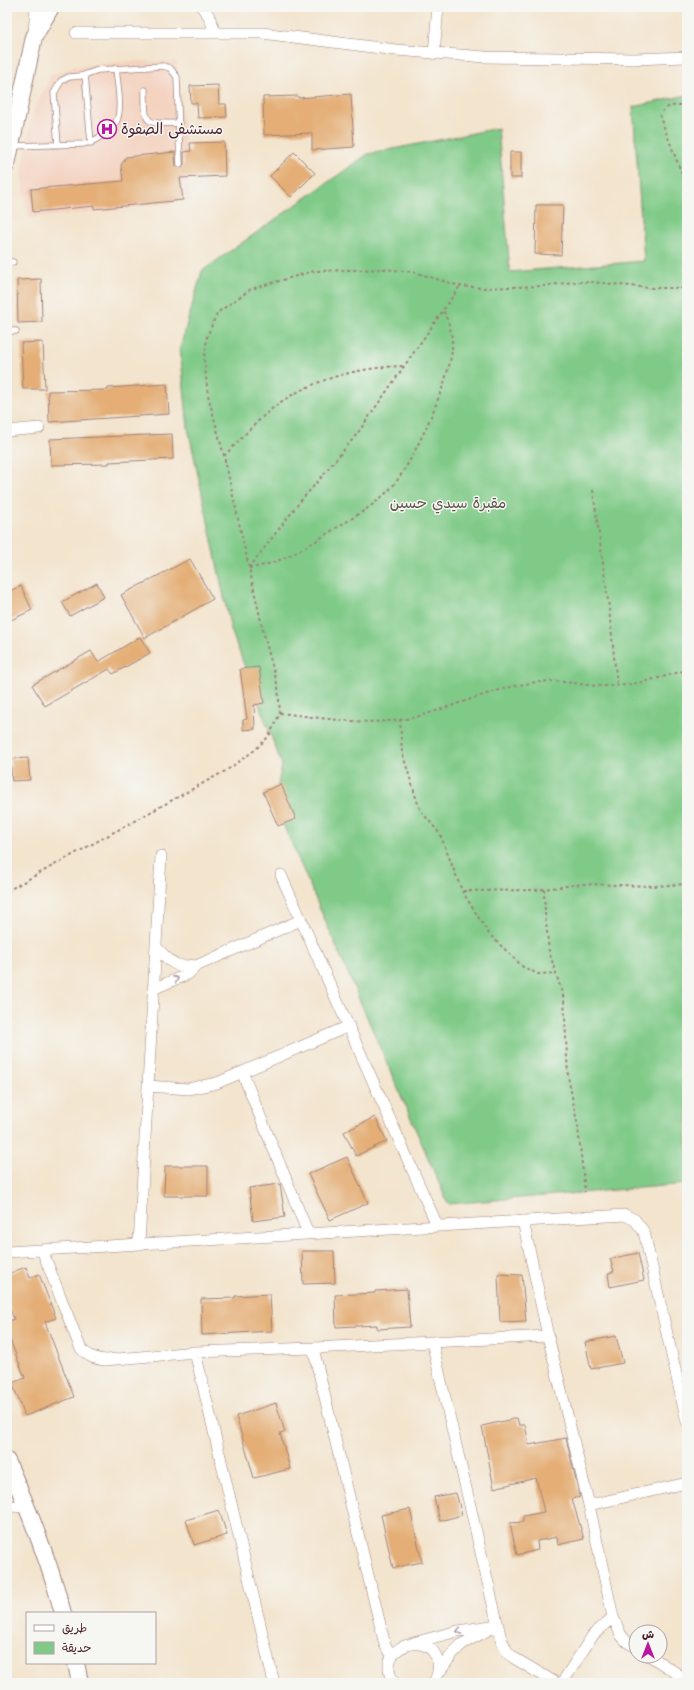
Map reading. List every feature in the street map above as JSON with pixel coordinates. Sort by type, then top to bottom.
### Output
[{"type":"street","points":[[7,164],[34,37],[36,7]]},
{"type":"street","points":[[34,37],[51,7]]},
{"type":"street","points":[[202,7],[209,16],[215,32]]},
{"type":"street","points":[[434,54],[438,7]]},
{"type":"street","points":[[76,33],[215,32],[276,34],[365,47],[434,54],[537,59],[634,59],[687,57]]},
{"type":"street","points":[[7,431],[39,428]]},
{"type":"street","points":[[138,1244],[161,856]]},
{"type":"street","points":[[281,875],[437,1225]]},
{"type":"street","points":[[153,989],[188,974],[196,966],[301,920]]},
{"type":"street","points":[[156,947],[174,964],[182,966],[196,966]]},
{"type":"street","points":[[148,1086],[175,1089],[203,1087],[217,1083],[349,1026]]},
{"type":"street","points":[[242,1072],[308,1233]]},
{"type":"street","points":[[7,1252],[620,1214],[630,1217],[638,1223],[644,1232],[687,1422]]},
{"type":"street","points":[[523,1221],[548,1336],[589,1505],[613,1617],[616,1627],[628,1643]]},
{"type":"street","points":[[42,1250],[80,1347],[89,1356],[97,1359],[106,1360],[195,1352],[314,1348],[548,1336]]},
{"type":"street","points":[[432,1342],[504,1647],[508,1653],[556,1683]]},
{"type":"street","points":[[314,1348],[385,1645],[393,1654]]},
{"type":"street","points":[[195,1352],[274,1683]]},
{"type":"street","points":[[7,1461],[11,1480],[28,1507],[63,1612]]},
{"type":"street","points":[[589,1505],[687,1483]]},
{"type":"street","points":[[7,1506],[28,1507]]},
{"type":"street","points":[[562,1683],[593,1635],[613,1617]]},
{"type":"street","points":[[391,1680],[389,1668],[393,1654],[398,1648],[458,1631],[498,1625]]},
{"type":"street","points":[[435,1679],[453,1653],[462,1644],[498,1625]]},
{"type":"street","points":[[413,1643],[420,1644],[433,1652],[439,1667],[435,1679]]},
{"type":"street","points":[[76,1664],[80,1683]]},
{"type":"street","points":[[662,1664],[687,1680]]},
{"type":"lane","points":[[58,145],[54,98],[56,89],[65,79],[86,75],[98,70],[163,66],[170,68],[177,77],[180,164]]},
{"type":"lane","points":[[11,146],[83,144],[91,143],[99,138],[112,127],[118,118],[119,109],[116,68]]},
{"type":"lane","points":[[86,75],[91,143]]},
{"type":"lane","points":[[145,90],[145,115],[148,120],[153,124],[179,123]]},
{"type":"lane","points":[[7,331],[16,331]]},
{"type":"path","points":[[687,104],[665,108],[661,111],[660,117],[687,187]]},
{"type":"path","points":[[7,891],[227,770],[250,754],[268,736],[280,713],[278,687],[224,456],[208,395],[204,359],[207,338],[217,313],[251,289],[314,270],[385,269],[413,272],[460,286],[502,288],[543,286],[574,282],[593,282],[650,288],[687,288]]},
{"type":"path","points":[[249,568],[299,503],[352,439],[460,286]]},
{"type":"path","points":[[249,568],[262,566],[297,553],[376,503],[392,488],[417,446],[450,363],[452,332],[443,310]]},
{"type":"path","points":[[224,456],[268,412],[304,390],[323,381],[356,371],[384,366],[404,366]]},
{"type":"path","points":[[594,490],[617,685]]},
{"type":"path","points":[[280,713],[345,720],[372,721],[400,719],[418,716],[486,693],[538,682],[562,681],[605,686],[617,685],[687,670]]},
{"type":"path","points":[[400,719],[402,752],[418,804],[422,812],[436,828],[444,841],[462,891],[489,934],[523,967],[538,974],[557,973]]},
{"type":"path","points":[[462,891],[544,889],[582,884],[654,886],[687,884]]},
{"type":"path","points":[[544,889],[547,941],[551,960],[557,973],[564,999],[568,1076],[578,1127],[585,1192]]},
{"type":"shaded area","name":"مستشفى الصفوة","points":[[132,61],[177,62],[190,202],[29,218],[22,175],[26,147],[34,110],[51,75],[73,67]]},
{"type":"green space","name":"مقبرة سيدي حسين","points":[[687,95],[687,1184],[448,1204],[274,803],[282,765],[231,630],[188,428],[180,348],[202,271],[368,154],[498,128],[510,272],[644,261],[633,107]]},
{"type":"building","points":[[218,85],[219,104],[226,104],[227,117],[198,118],[197,103],[191,103],[190,86]]},
{"type":"building","points":[[351,94],[354,147],[312,150],[312,133],[264,135],[263,97],[298,96],[298,98]]},
{"type":"building","points":[[224,142],[225,176],[180,178],[183,200],[94,209],[94,206],[33,212],[31,189],[123,181],[121,165],[126,157],[175,152],[176,166],[181,168],[184,164],[184,152],[191,151],[190,143]]},
{"type":"building","points":[[294,152],[315,173],[291,197],[270,176]]},
{"type":"building","points":[[510,152],[521,152],[521,178],[510,178]]},
{"type":"building","points":[[536,205],[563,205],[561,255],[535,254]]},
{"type":"building","points":[[41,279],[42,322],[18,323],[17,280]]},
{"type":"building","points":[[43,342],[45,389],[23,389],[21,343]]},
{"type":"building","points":[[167,384],[169,414],[49,422],[48,391],[108,390],[108,388]]},
{"type":"building","points":[[172,434],[173,459],[109,462],[109,464],[51,465],[50,439]]},
{"type":"building","points":[[190,559],[213,599],[145,638],[121,595]]},
{"type":"building","points":[[97,583],[104,597],[70,616],[62,602]]},
{"type":"building","points":[[21,586],[32,610],[7,622],[7,592]]},
{"type":"building","points":[[140,637],[150,653],[113,674],[109,669],[45,706],[32,685],[91,651],[98,662]]},
{"type":"building","points":[[259,667],[264,703],[254,705],[255,729],[243,730],[243,720],[247,719],[240,669]]},
{"type":"building","points":[[28,758],[30,780],[12,781],[10,759]]},
{"type":"building","points":[[281,784],[296,819],[278,826],[263,792]]},
{"type":"building","points":[[375,1117],[387,1141],[356,1156],[344,1132]]},
{"type":"building","points":[[347,1157],[368,1203],[330,1220],[308,1174]]},
{"type":"building","points":[[165,1166],[208,1166],[208,1196],[164,1196]]},
{"type":"building","points":[[280,1184],[285,1217],[253,1221],[249,1188]]},
{"type":"building","points":[[302,1251],[334,1251],[335,1283],[303,1284]]},
{"type":"building","points":[[638,1253],[644,1280],[610,1287],[608,1274],[614,1271],[610,1259]]},
{"type":"building","points":[[26,1267],[30,1278],[39,1274],[56,1318],[45,1322],[74,1397],[25,1416],[12,1383],[25,1378],[7,1332],[7,1322],[14,1319],[7,1302],[7,1274]]},
{"type":"building","points":[[498,1274],[522,1275],[526,1321],[500,1322]]},
{"type":"building","points":[[407,1289],[410,1327],[377,1329],[377,1325],[336,1327],[335,1295],[375,1293],[375,1291]]},
{"type":"building","points":[[270,1294],[272,1331],[202,1335],[201,1299],[235,1298],[235,1296]]},
{"type":"building","points":[[616,1336],[623,1363],[591,1369],[585,1342]]},
{"type":"building","points":[[276,1403],[285,1432],[280,1433],[290,1469],[254,1478],[236,1416]]},
{"type":"building","points":[[517,1418],[519,1425],[525,1425],[529,1445],[566,1438],[580,1497],[572,1499],[584,1539],[558,1545],[557,1537],[537,1541],[538,1550],[517,1555],[510,1523],[523,1522],[523,1516],[544,1512],[536,1478],[494,1488],[482,1426]]},
{"type":"building","points":[[456,1493],[462,1515],[440,1521],[434,1497]]},
{"type":"building","points":[[410,1509],[422,1562],[393,1568],[381,1515]]},
{"type":"building","points":[[219,1510],[227,1535],[194,1545],[186,1520]]},
{"type":"place","name":"مستشفى الصفوة","points":[[107,129]]}]
